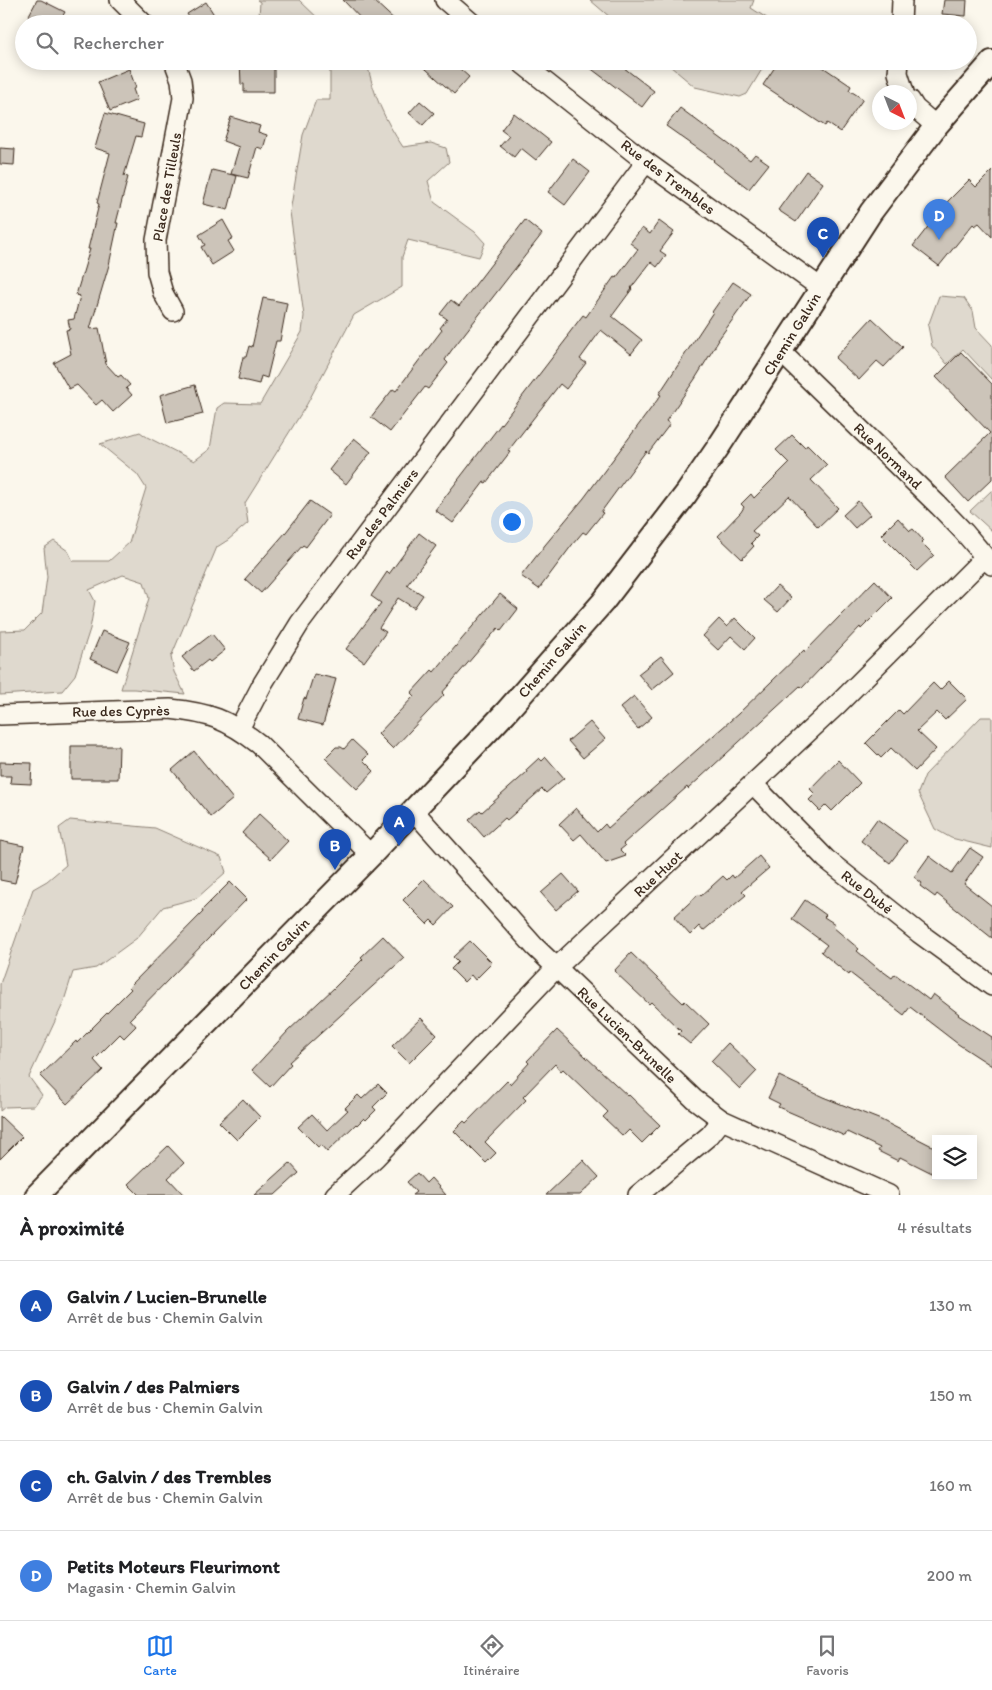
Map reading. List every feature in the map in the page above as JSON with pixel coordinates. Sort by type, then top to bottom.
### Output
[{"type":"street","points":[[120,0],[135,15]]},
{"type":"street","points":[[445,0],[462,15]]},
{"type":"street","points":[[901,15],[902,0]]},
{"type":"street","name":"Chemin Galvin","points":[[37,1195],[371,854],[506,712],[564,647],[634,563],[691,486],[781,352],[871,212],[936,126],[992,62]]},
{"type":"street","name":"Place des Tilleuls","points":[[173,311],[163,293],[157,272],[156,240],[183,98],[181,80],[177,70]]},
{"type":"street","name":"Rue des Trembles","points":[[530,70],[646,162],[821,288]]},
{"type":"street","points":[[898,70],[902,85]]},
{"type":"street","points":[[917,110],[936,126]]},
{"type":"street","name":"Rue des Palmiers","points":[[239,729],[263,683],[300,623],[646,162]]},
{"type":"street","name":"Rue Normand","points":[[781,352],[939,506],[989,561]]},
{"type":"street","name":"Rue Huot","points":[[335,1195],[389,1144],[556,968],[754,785],[989,561]]},
{"type":"street","name":"Rue des Cyprès","points":[[0,715],[170,709],[220,718],[239,729]]},
{"type":"street","points":[[239,729],[259,744],[371,854]]},
{"type":"street","name":"Rue Dubé","points":[[754,785],[826,859],[919,933],[992,986]]},
{"type":"street","name":"Rue Lucien-Brunelle","points":[[413,810],[505,916],[556,968],[694,1098],[722,1120],[889,1195]]},
{"type":"street","points":[[638,1195],[710,1135],[722,1120]]},
{"type":"shaded area","points":[[257,0],[299,0],[315,15],[259,15],[260,2]]},
{"type":"shaded area","points":[[590,0],[754,0],[751,8],[762,15],[608,15]]},
{"type":"shaded area","points":[[330,70],[369,70],[380,106],[403,147],[431,143],[446,148],[449,162],[428,181],[434,202],[475,232],[485,243],[479,257],[408,240],[402,257],[402,287],[354,315],[307,404],[245,503],[248,523],[217,547],[171,657],[174,672],[185,694],[121,689],[149,598],[144,582],[123,575],[89,590],[95,601],[90,629],[75,675],[62,691],[0,695],[0,631],[25,630],[42,613],[47,577],[44,548],[54,541],[68,551],[73,561],[109,561],[129,543],[146,488],[137,474],[100,444],[140,432],[194,461],[210,449],[217,408],[224,403],[260,404],[302,332],[304,316],[290,212],[303,135],[316,100],[330,100]]},
{"type":"shaded area","points":[[675,70],[762,70],[747,94],[740,97],[695,87]]},
{"type":"shaded area","points":[[939,296],[964,298],[973,311],[976,328],[992,345],[992,380],[963,349],[947,364],[932,346],[928,326]]},
{"type":"shaded area","points":[[992,490],[992,531],[970,511]]},
{"type":"shaded area","points":[[981,717],[992,717],[992,848],[951,838],[935,829],[918,793],[925,775]]},
{"type":"shaded area","points":[[70,820],[155,828],[221,857],[226,872],[197,898],[163,907],[137,938],[96,968],[73,972],[63,1004],[29,1077],[42,1095],[34,1106],[5,1107],[0,1111],[0,984],[33,889],[47,881],[66,865],[59,828]]},
{"type":"building","points":[[37,0],[41,0],[65,12],[63,15],[29,15]]},
{"type":"building","points":[[343,0],[373,0],[389,15],[357,15]]},
{"type":"building","points":[[944,0],[967,0],[966,15],[942,14]]},
{"type":"building","points":[[206,2],[214,15],[188,15]]},
{"type":"building","points":[[129,70],[136,88],[133,89],[137,100],[110,111],[98,82]]},
{"type":"building","points":[[240,70],[274,70],[274,92],[244,92],[244,84],[241,84]]},
{"type":"building","points":[[427,70],[461,70],[469,77],[454,94]]},
{"type":"building","points":[[593,70],[627,70],[654,91],[642,107]]},
{"type":"building","points":[[773,70],[827,70],[851,86],[849,90],[863,99],[840,132],[827,123],[825,126],[763,85]]},
{"type":"building","points":[[420,101],[434,113],[423,125],[409,113]]},
{"type":"building","points":[[680,108],[750,160],[755,154],[769,164],[749,189],[714,160],[666,126]]},
{"type":"building","points":[[105,113],[144,124],[141,137],[136,136],[124,176],[128,177],[116,223],[118,223],[109,265],[90,329],[99,328],[106,364],[118,377],[121,375],[130,385],[126,388],[132,395],[113,412],[102,400],[96,405],[77,385],[69,389],[54,363],[71,354],[66,330],[70,329],[68,320],[74,319],[80,296],[76,295],[90,249],[88,249],[99,204],[97,203],[110,153],[95,148]]},
{"type":"building","points":[[514,113],[551,142],[536,160],[521,148],[514,157],[500,146],[509,136],[501,130]]},
{"type":"building","points":[[231,117],[260,126],[258,132],[267,135],[263,149],[257,147],[248,178],[231,174],[239,147],[223,141]]},
{"type":"building","points":[[0,148],[15,149],[14,165],[0,164]]},
{"type":"building","points":[[573,159],[590,172],[565,205],[548,192]]},
{"type":"building","points":[[212,170],[237,176],[228,210],[203,204]]},
{"type":"building","points":[[806,171],[823,183],[796,222],[778,210]]},
{"type":"building","points":[[992,171],[992,237],[979,223],[975,226],[973,224],[939,266],[913,246],[948,201],[969,180],[976,187]]},
{"type":"building","points":[[223,220],[233,238],[228,241],[234,251],[212,265],[201,247],[205,245],[199,235]]},
{"type":"building","points":[[525,220],[542,234],[451,351],[445,360],[448,363],[428,389],[425,387],[390,432],[371,417],[393,389],[396,391],[442,330],[440,328],[447,319],[440,314],[451,300],[459,306]]},
{"type":"building","points":[[659,221],[674,232],[660,251],[666,255],[657,267],[651,262],[612,316],[642,340],[631,354],[601,330],[580,359],[586,363],[566,389],[560,384],[508,451],[510,452],[453,523],[435,510],[583,315],[586,317],[614,277],[616,278],[638,249],[630,243],[642,228],[650,234]]},
{"type":"building","points":[[733,282],[751,294],[718,340],[695,379],[666,421],[670,424],[648,453],[646,451],[601,512],[603,513],[586,534],[583,532],[572,545],[539,589],[521,576],[584,498],[661,395],[659,394]]},
{"type":"building","points":[[263,298],[287,303],[280,341],[276,341],[267,378],[261,376],[259,384],[238,379],[243,357],[246,357],[249,346],[252,347]]},
{"type":"building","points":[[872,318],[903,347],[884,367],[877,361],[859,380],[835,358]]},
{"type":"building","points":[[961,352],[992,384],[992,479],[968,502],[945,477],[990,433],[936,377]]},
{"type":"building","points":[[195,385],[203,414],[167,423],[160,395]]},
{"type":"building","points":[[792,435],[805,448],[807,445],[827,465],[811,480],[838,508],[818,527],[789,496],[752,531],[758,536],[751,543],[754,546],[742,559],[718,536],[741,512],[744,507],[741,504],[751,494],[754,498],[789,463],[776,450]]},
{"type":"building","points":[[354,438],[371,452],[346,484],[329,470]]},
{"type":"building","points":[[310,501],[330,515],[306,547],[303,545],[261,593],[245,579]]},
{"type":"building","points":[[858,501],[870,515],[855,528],[843,515]]},
{"type":"building","points":[[898,518],[910,531],[913,529],[923,540],[921,542],[934,555],[917,571],[881,535]]},
{"type":"building","points":[[419,533],[436,546],[407,585],[423,595],[414,608],[398,598],[379,628],[386,632],[364,662],[346,649],[381,603],[371,596],[387,572],[389,574]]},
{"type":"building","points":[[875,580],[892,598],[861,629],[860,627],[802,688],[800,686],[688,789],[687,787],[623,844],[625,846],[620,850],[626,856],[606,863],[581,834],[574,840],[559,824],[576,808],[597,832],[605,824],[608,828],[738,714],[804,650],[805,652]]},
{"type":"building","points":[[777,586],[791,598],[778,612],[764,600]]},
{"type":"building","points":[[500,594],[518,609],[501,631],[498,628],[442,693],[444,695],[393,749],[378,734],[414,696],[411,693],[432,670],[434,672]]},
{"type":"building","points":[[735,618],[755,638],[745,649],[731,636],[718,650],[703,636],[719,619],[727,627]]},
{"type":"building","points":[[102,631],[130,642],[117,671],[90,659]]},
{"type":"building","points":[[212,634],[225,650],[210,662],[208,660],[194,671],[182,657]]},
{"type":"building","points":[[661,656],[674,672],[652,690],[638,674]]},
{"type":"building","points":[[314,674],[336,679],[323,725],[298,719]]},
{"type":"building","points":[[949,681],[967,699],[945,720],[937,712],[917,731],[936,749],[915,771],[891,748],[881,758],[866,743],[899,710],[903,714],[933,683],[940,690]]},
{"type":"building","points":[[634,696],[652,717],[638,729],[620,708]]},
{"type":"building","points":[[590,722],[605,739],[583,758],[568,741]]},
{"type":"building","points":[[352,740],[368,755],[363,760],[374,771],[357,789],[325,758],[336,747],[344,749]]},
{"type":"building","points":[[71,746],[119,746],[118,779],[71,779]]},
{"type":"building","points":[[194,751],[233,799],[211,817],[172,770]]},
{"type":"building","points":[[546,757],[564,778],[546,793],[542,789],[507,820],[505,818],[484,837],[469,820],[480,810],[482,812],[527,772],[526,770],[539,758],[542,761]]},
{"type":"building","points":[[838,760],[860,783],[832,811],[826,805],[820,811],[809,800],[815,794],[810,789]]},
{"type":"building","points":[[0,762],[32,763],[31,784],[10,783],[11,776],[0,776]]},
{"type":"building","points":[[259,814],[288,841],[271,859],[242,833]]},
{"type":"building","points":[[877,819],[907,841],[890,863],[861,841]]},
{"type":"building","points":[[0,841],[24,846],[15,883],[0,880]]},
{"type":"building","points":[[970,848],[983,857],[964,884],[992,906],[992,938],[937,894],[935,897],[920,886],[922,883],[914,877],[929,856],[952,873]]},
{"type":"building","points":[[759,856],[769,868],[742,891],[746,895],[703,931],[699,926],[690,935],[674,917],[699,894],[701,896],[723,876],[727,880],[732,875],[734,878]]},
{"type":"building","points":[[563,874],[578,891],[556,910],[541,893]]},
{"type":"building","points":[[424,879],[453,907],[436,925],[431,920],[427,924],[403,900]]},
{"type":"building","points":[[230,882],[247,899],[130,1019],[136,1026],[124,1038],[120,1034],[94,1060],[103,1070],[67,1104],[40,1076],[76,1041],[77,1043],[131,989],[129,987]]},
{"type":"building","points":[[805,900],[826,915],[824,917],[835,924],[833,927],[881,971],[892,978],[895,974],[929,1000],[933,994],[958,1015],[992,1037],[992,1066],[958,1044],[910,1007],[904,1015],[821,952],[827,945],[792,919]]},
{"type":"building","points":[[383,936],[404,958],[289,1062],[291,1064],[270,1087],[252,1070],[288,1031],[363,959],[361,957]]},
{"type":"building","points":[[470,941],[492,963],[475,980],[471,975],[464,982],[451,969],[458,962],[453,957]]},
{"type":"building","points":[[631,953],[683,1003],[685,1001],[709,1024],[690,1044],[678,1034],[681,1031],[651,1002],[649,1004],[614,971]]},
{"type":"building","points":[[421,1018],[437,1035],[409,1063],[392,1046]]},
{"type":"building","points":[[557,1030],[660,1125],[642,1143],[629,1130],[623,1136],[603,1117],[608,1112],[563,1069],[561,1071],[555,1064],[523,1097],[526,1100],[485,1142],[496,1153],[486,1163],[454,1131],[464,1121],[466,1123],[507,1081],[510,1084],[529,1063],[527,1061]]},
{"type":"building","points":[[728,1043],[757,1071],[740,1089],[711,1061]]},
{"type":"building","points":[[779,1076],[823,1097],[881,1120],[932,1146],[932,1173],[900,1157],[898,1161],[878,1151],[880,1148],[847,1132],[845,1136],[778,1107],[780,1104],[768,1098]]},
{"type":"building","points":[[378,1084],[387,1093],[373,1107],[376,1110],[366,1120],[364,1118],[356,1124],[327,1152],[321,1145],[318,1147],[298,1127],[312,1114],[327,1130],[348,1110],[345,1108],[358,1095],[362,1099]]},
{"type":"building","points":[[243,1099],[260,1117],[237,1140],[219,1122]]},
{"type":"building","points":[[0,1116],[22,1137],[0,1159]]},
{"type":"building","points":[[168,1146],[184,1163],[168,1178],[184,1195],[139,1195],[128,1184]]},
{"type":"building","points":[[583,1160],[599,1177],[580,1195],[546,1195]]},
{"type":"building","points":[[290,1163],[299,1173],[275,1195],[254,1195]]},
{"type":"building","points":[[417,1173],[426,1183],[431,1178],[446,1195],[412,1195],[416,1192],[407,1182]]},
{"type":"place","name":"Petits Moteurs Fleurimont","points":[[939,240]]},
{"type":"place","name":"ch. Galvin / des Trembles","points":[[823,258]]},
{"type":"place","name":"Galvin / Lucien-Brunelle","points":[[399,846]]},
{"type":"place","name":"Galvin / des Palmiers","points":[[335,870]]}]
